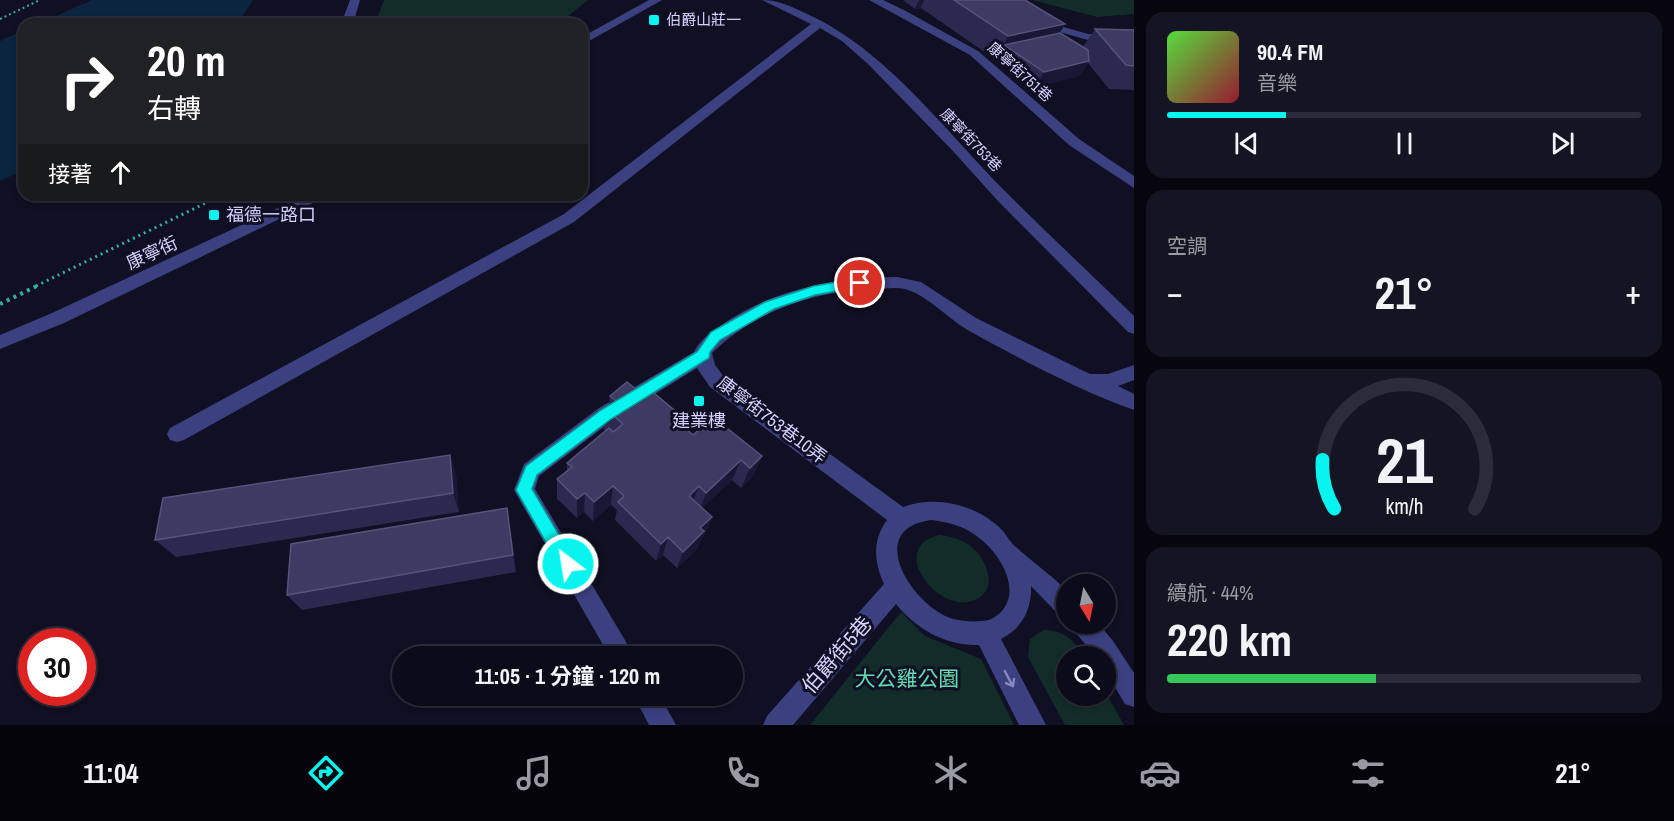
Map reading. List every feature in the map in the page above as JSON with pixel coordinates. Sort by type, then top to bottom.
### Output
[{"type":"street","points":[[349,18],[355,0]]},
{"type":"street","points":[[588,39],[657,0]]},
{"type":"street","name":"康寧街753巷","points":[[767,0],[819,23],[846,39],[872,61],[957,147],[1003,198],[1134,327]]},
{"type":"street","name":"康寧街751巷","points":[[874,0],[974,53],[1074,142],[1134,183]]},
{"type":"street","points":[[1029,20],[1088,37],[1134,36]]},
{"type":"street","points":[[177,434],[569,218],[819,23]]},
{"type":"street","name":"康寧街","points":[[0,342],[58,318],[305,201]]},
{"type":"street","points":[[616,646],[524,490],[531,470],[606,414],[704,355],[704,351],[716,336],[769,306],[814,291],[860,283],[909,284],[970,322],[1083,380],[1134,402]]},
{"type":"street","name":"康寧街753巷10弄","points":[[704,355],[706,366],[717,382],[903,519]]},
{"type":"street","points":[[1083,380],[1109,382],[1134,372]]},
{"type":"street","points":[[1008,553],[1018,574],[1021,595],[1016,613],[1003,626],[985,633],[964,633],[940,626],[920,612],[897,586],[886,555],[889,537],[897,522],[912,513],[931,510],[951,512],[973,521],[992,535],[1008,553],[1038,577],[1056,596]]},
{"type":"street","name":"伯爵街5巷","points":[[776,725],[897,586]]},
{"type":"street","points":[[985,633],[1033,725]]},
{"type":"street","points":[[1092,634],[1105,649],[1134,695]]},
{"type":"street","points":[[652,706],[663,725]]},
{"type":"path","points":[[0,19],[40,0]]},
{"type":"path","points":[[0,304],[210,201]]},
{"type":"green space","points":[[384,0],[588,0],[566,18],[377,18]]},
{"type":"green space","points":[[1032,0],[1134,0],[1134,14],[1097,17]]},
{"type":"green space","points":[[939,535],[955,538],[969,545],[985,564],[988,572],[988,587],[977,599],[963,603],[948,599],[935,591],[924,579],[918,566],[917,553],[924,542]]},
{"type":"green space","name":"大公雞公園","points":[[901,612],[925,636],[981,659],[1014,725],[810,725]]},
{"type":"green space","points":[[1043,630],[1050,630],[1068,637],[1076,646],[1056,646],[1056,706],[1113,706],[1124,725],[1065,725],[1028,657],[1030,639]]},
{"type":"water","points":[[92,0],[253,0],[241,18],[52,18]]},
{"type":"water","points":[[18,33],[18,173],[0,181],[0,41]]},
{"type":"building","points":[[954,0],[1025,0],[1065,24],[1008,36]]},
{"type":"building","points":[[1095,29],[1134,30],[1134,66],[1126,65]]},
{"type":"building","points":[[1060,33],[1088,50],[1089,61],[1044,72],[1004,45]]},
{"type":"building","points":[[627,382],[641,393],[648,388],[686,420],[681,424],[693,435],[713,417],[762,456],[750,468],[741,460],[706,493],[699,486],[689,496],[712,517],[700,528],[704,531],[683,552],[668,537],[661,544],[618,502],[624,496],[613,486],[594,502],[585,493],[577,499],[557,479],[572,467],[567,463],[609,428],[613,432],[623,424],[606,409],[616,401],[610,396]]},
{"type":"building","points":[[450,455],[453,493],[155,540],[163,498]]},
{"type":"building","points":[[507,508],[513,555],[287,595],[291,544]]},
{"type":"place","name":"伯爵山莊一","points":[[654,20]]},
{"type":"place","name":"福德一路口","points":[[214,215]]},
{"type":"place","name":"建業樓","points":[[699,401]]},
{"type":"route","points":[[568,564],[524,490],[531,470],[606,414],[704,355],[704,351],[716,336],[734,325],[769,306],[814,291],[860,283]]}]
